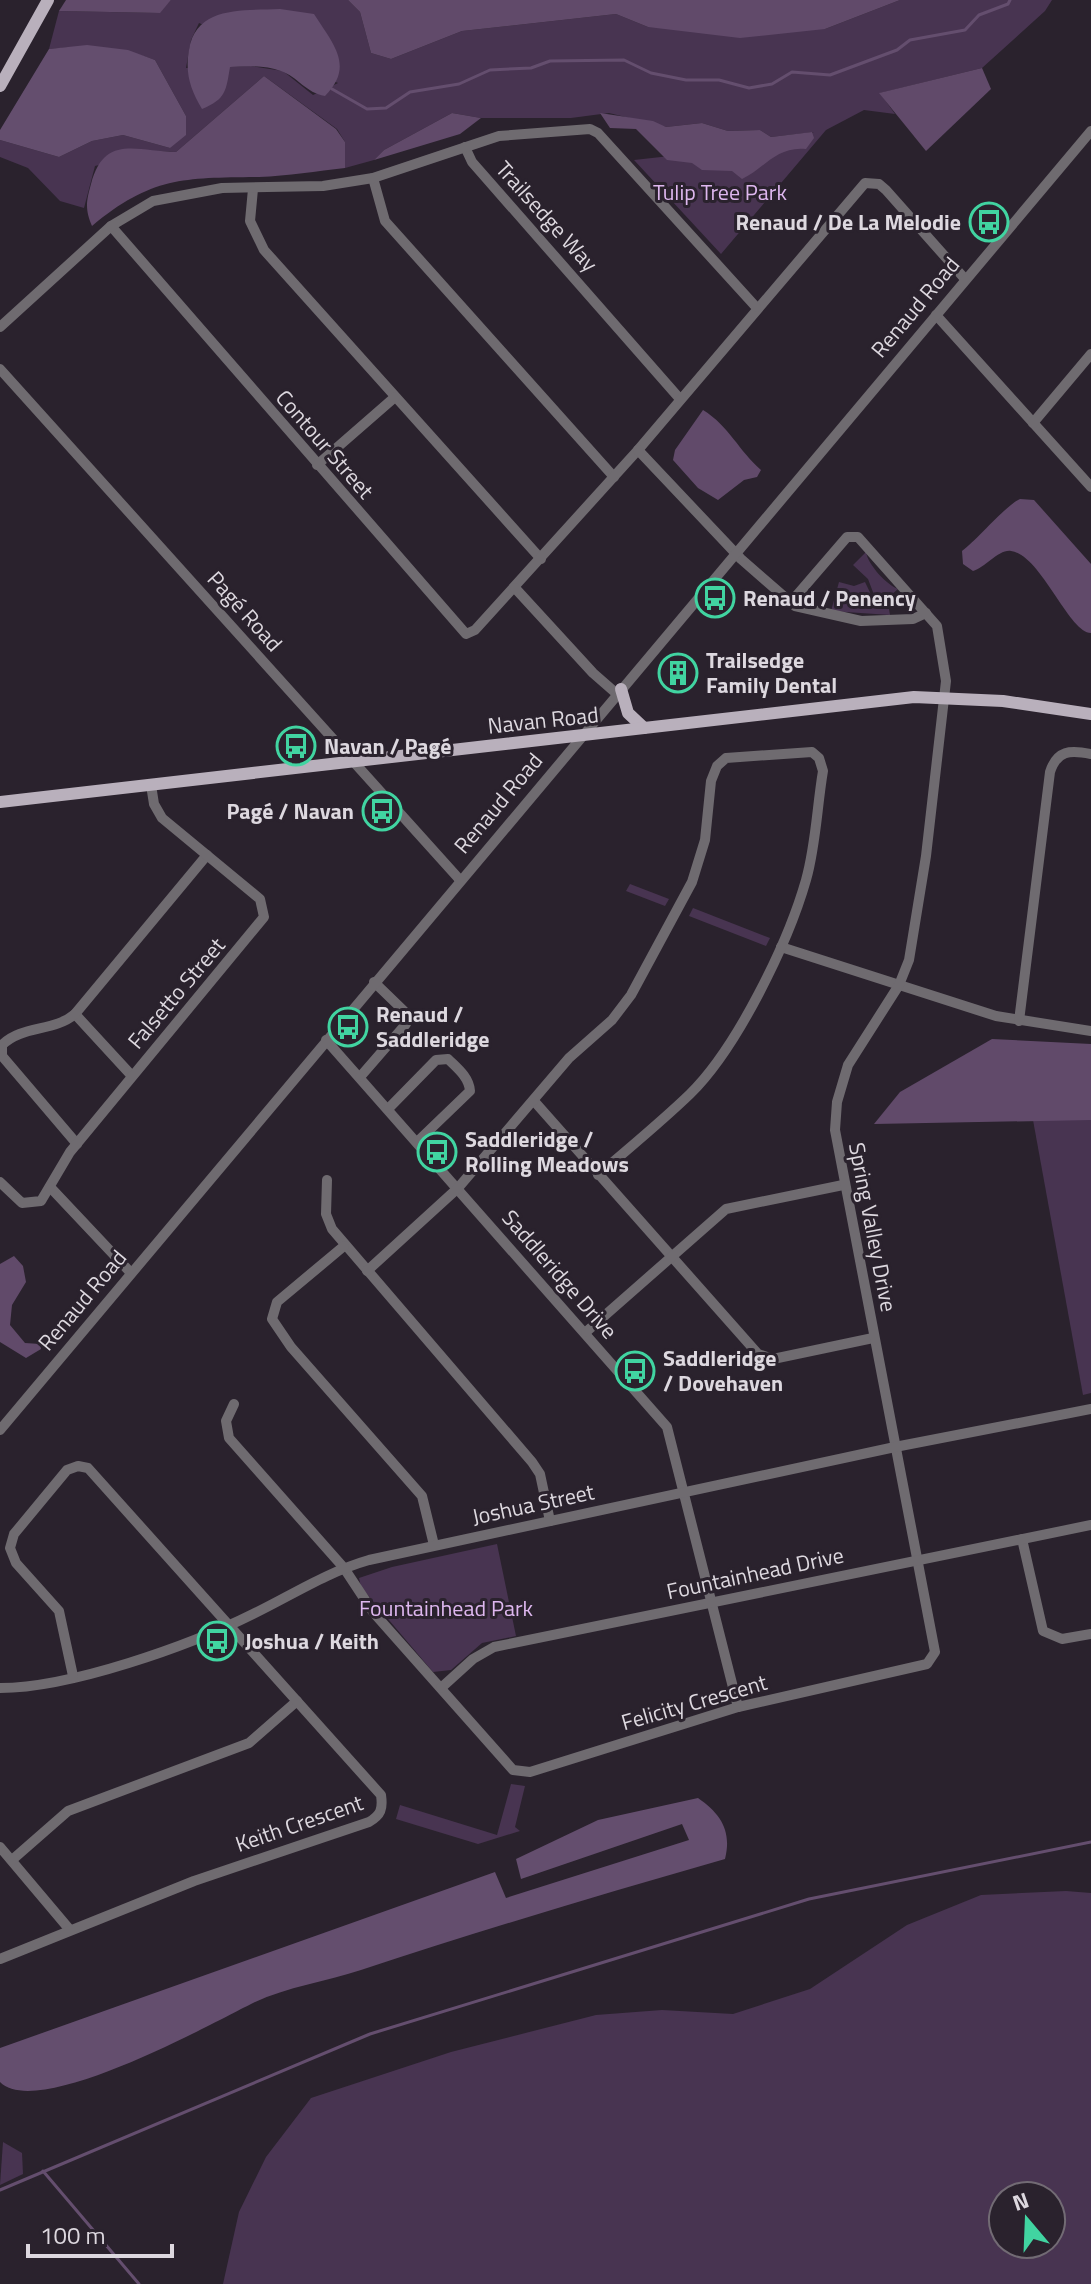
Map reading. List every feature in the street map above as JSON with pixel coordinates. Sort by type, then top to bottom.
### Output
[{"type":"main road","points":[[0,86],[48,0]]},
{"type":"main road","points":[[619,692],[628,713],[644,728]]},
{"type":"main road","name":"Navan Road","points":[[0,802],[847,703],[945,699],[1003,701],[1091,714]]},
{"type":"street","points":[[0,327],[111,226],[153,201],[222,188],[323,186],[373,178],[465,147],[522,132],[590,129],[598,133],[756,307]]},
{"type":"street","name":"Renaud Road","points":[[0,1430],[1091,131]]},
{"type":"street","name":"Trailsedge Way","points":[[465,147],[472,162],[680,399]]},
{"type":"street","points":[[373,178],[385,221],[614,477]]},
{"type":"street","points":[[619,692],[593,673],[515,588],[638,450],[860,187],[871,182],[886,190],[965,279]]},
{"type":"street","points":[[253,189],[250,221],[264,250],[541,559]]},
{"type":"street","name":"Contour Street","points":[[111,226],[466,634],[475,630],[515,588]]},
{"type":"street","points":[[936,315],[1091,487]]},
{"type":"street","points":[[1033,423],[1091,354]]},
{"type":"street","name":"Pagé Road","points":[[0,369],[460,880]]},
{"type":"street","points":[[317,465],[395,397]]},
{"type":"street","points":[[638,450],[735,553],[791,602],[828,615],[861,621],[913,619],[926,613]]},
{"type":"street","name":"Spring Valley Drive","points":[[791,602],[851,536],[863,541],[926,613],[939,634],[946,674],[915,935],[899,985],[855,1051],[839,1089],[835,1141],[895,1447]]},
{"type":"street","points":[[367,1271],[458,1188],[569,1058],[612,1020],[631,995],[692,882],[705,840],[711,781],[717,766],[726,758],[812,752],[819,758],[823,771],[807,878],[781,947],[733,1035],[706,1075],[691,1093],[598,1175]]},
{"type":"street","points":[[1019,1021],[1050,772],[1054,760],[1062,753],[1091,754]]},
{"type":"street","name":"Falsetto Street","points":[[50,1187],[77,1144],[264,917],[260,899],[159,813],[151,785]]},
{"type":"street","points":[[77,1144],[0,1051],[9,1039],[65,1021],[75,1014],[207,855]]},
{"type":"street","points":[[781,947],[1019,1021],[1091,1031]]},
{"type":"street","points":[[360,1077],[406,1024],[404,1011],[374,982]]},
{"type":"street","points":[[75,1014],[132,1076]]},
{"type":"street","name":"Saddleridge Drive","points":[[326,1040],[667,1427],[738,1707]]},
{"type":"street","points":[[388,1109],[436,1060],[448,1059],[459,1069],[470,1083],[470,1091],[417,1142]]},
{"type":"street","points":[[534,1101],[765,1359],[873,1338]]},
{"type":"street","points":[[327,1180],[326,1214],[344,1246],[532,1462],[540,1474],[550,1521]]},
{"type":"street","points":[[0,1182],[15,1198],[28,1205],[41,1201],[50,1187],[131,1273]]},
{"type":"street","points":[[586,1332],[726,1209],[843,1185]]},
{"type":"street","points":[[344,1246],[277,1302],[272,1319],[291,1347],[422,1496],[434,1545]]},
{"type":"street","name":"Felicity Crescent","points":[[234,1404],[226,1421],[229,1438],[344,1568],[373,1612],[513,1770],[522,1773],[738,1707],[927,1664],[935,1652],[895,1447]]},
{"type":"street","name":"Joshua Street","points":[[0,1688],[122,1665],[230,1625],[344,1568],[434,1545],[895,1447],[1091,1409]]},
{"type":"street","name":"Keith Crescent","points":[[0,1959],[194,1881],[379,1816],[383,1806],[381,1795],[230,1625],[88,1468],[78,1466],[67,1470],[14,1534],[10,1548],[16,1563],[59,1611],[73,1676]]},
{"type":"street","name":"Fountainhead Drive","points":[[441,1688],[473,1659],[494,1647],[1091,1525]]},
{"type":"street","points":[[1022,1539],[1043,1631],[1062,1639],[1091,1634]]},
{"type":"street","points":[[12,1860],[68,1811],[249,1743],[297,1701]]},
{"type":"street","points":[[0,1847],[70,1930]]},
{"type":"green space","name":"Tulip Tree Park","points":[[171,0],[348,0],[360,12],[371,53],[391,59],[462,31],[616,14],[648,27],[825,29],[900,0],[1052,0],[1045,11],[982,68],[880,93],[895,114],[864,110],[826,130],[721,254],[634,160],[760,146],[814,132],[771,137],[760,130],[728,131],[702,123],[666,127],[609,113],[571,118],[481,118],[452,113],[384,150],[374,160],[345,168],[345,142],[337,129],[264,76],[176,152],[156,151],[95,166],[84,208],[60,201],[28,168],[0,157],[0,140],[59,157],[92,141],[123,135],[170,148],[186,116],[155,60],[102,48],[49,49],[59,11],[159,13]],"holes":[[[199,23],[338,83],[313,95],[283,71],[251,66],[186,68],[191,40]]]},
{"type":"green space","points":[[866,552],[879,574],[898,589],[884,601],[880,597],[876,600],[868,579],[853,565]]},
{"type":"green space","points":[[839,582],[854,586],[865,582],[878,609],[889,609],[890,615],[831,611]]},
{"type":"green space","points":[[630,884],[669,899],[665,906],[626,891]]},
{"type":"green space","points":[[693,908],[770,938],[766,946],[689,916]]},
{"type":"green space","points":[[1033,1120],[1091,1120],[1091,1393],[1083,1395]]},
{"type":"green space","name":"Fountainhead Park","points":[[497,1544],[516,1636],[482,1643],[451,1670],[433,1672],[361,1587],[359,1578],[392,1567]]},
{"type":"green space","points":[[511,1784],[525,1786],[515,1827],[520,1831],[478,1844],[396,1819],[400,1805],[497,1835]]},
{"type":"green space","points":[[1066,1891],[1091,1893],[1091,2284],[223,2284],[239,2212],[266,2157],[311,2098],[451,2052],[596,2015],[662,2010],[733,2014],[810,1989],[907,1925],[981,1895]]},
{"type":"green space","points":[[3,2142],[22,2153],[23,2174],[0,2185]]},
{"type":"shaded area","points":[[66,0],[171,0],[160,13],[59,11]]},
{"type":"shaded area","points":[[348,0],[900,0],[825,29],[740,38],[648,27],[616,14],[462,31],[391,59],[371,53],[360,12]]},
{"type":"shaded area","points":[[280,9],[314,14],[338,55],[339,75],[334,85],[325,96],[312,92],[275,69],[230,67],[224,93],[216,102],[202,109],[188,74],[193,35],[201,25],[224,13]]},
{"type":"shaded area","points":[[87,45],[128,50],[155,60],[186,116],[186,135],[170,148],[123,135],[92,141],[59,157],[0,140],[0,130],[49,49]]},
{"type":"shaded area","points":[[982,68],[991,89],[926,151],[879,93]]},
{"type":"shaded area","points":[[264,76],[336,129],[345,142],[345,168],[281,176],[210,178],[170,183],[133,197],[92,226],[87,210],[88,196],[97,168],[104,158],[123,149],[176,152]]},
{"type":"shaded area","points":[[452,113],[481,118],[460,134],[374,160],[384,150]]},
{"type":"shaded area","points":[[600,113],[653,121],[666,127],[702,123],[728,131],[760,130],[771,137],[812,132],[814,138],[806,149],[786,151],[742,179],[732,171],[702,170],[692,163],[667,160],[636,129],[610,128]]},
{"type":"shaded area","points":[[703,410],[720,423],[761,470],[757,477],[744,480],[718,500],[698,488],[673,460],[675,450]]},
{"type":"shaded area","points":[[1020,499],[1034,500],[1091,564],[1091,633],[1082,630],[1073,621],[1044,579],[1022,556],[1006,551],[973,571],[963,564],[962,551]]},
{"type":"shaded area","points":[[992,1039],[1091,1044],[1091,1120],[874,1124],[900,1092]]},
{"type":"shaded area","points":[[14,1256],[23,1266],[26,1282],[12,1305],[10,1325],[25,1343],[40,1344],[41,1349],[26,1358],[0,1342],[0,1264]]},
{"type":"shaded area","points":[[698,1798],[713,1810],[723,1824],[727,1840],[725,1859],[277,1993],[163,2048],[85,2080],[49,2089],[20,2090],[0,2082],[0,2048],[495,1872],[506,1898],[689,1840],[682,1824],[521,1879],[516,1859],[598,1820]]},
{"type":"waterway","points":[[332,89],[367,109],[386,108],[410,92],[459,84],[490,70],[531,68],[550,61],[624,60],[651,73],[686,80],[719,80],[749,88],[772,84],[792,72],[830,75],[897,50],[910,40],[965,30],[979,15],[1008,4],[1010,0]]},
{"type":"waterway","points":[[0,2190],[370,2034],[809,1899],[1091,1842]]},
{"type":"waterway","points":[[43,2171],[139,2284]]},
{"type":"place","name":"Renaud / De La Melodie","points":[[989,222]]},
{"type":"place","name":"Renaud / Penency","points":[[715,598]]},
{"type":"place","name":"Trailsedge Family Dental","points":[[678,673]]},
{"type":"place","name":"Navan / Pagé","points":[[296,746]]},
{"type":"place","name":"Pagé / Navan","points":[[382,811]]},
{"type":"place","name":"Renaud / Saddleridge","points":[[348,1027]]},
{"type":"place","name":"Saddleridge / Rolling Meadows","points":[[437,1152]]},
{"type":"place","name":"Saddleridge / Dovehaven","points":[[635,1371]]},
{"type":"place","name":"Joshua / Keith","points":[[217,1641]]}]
